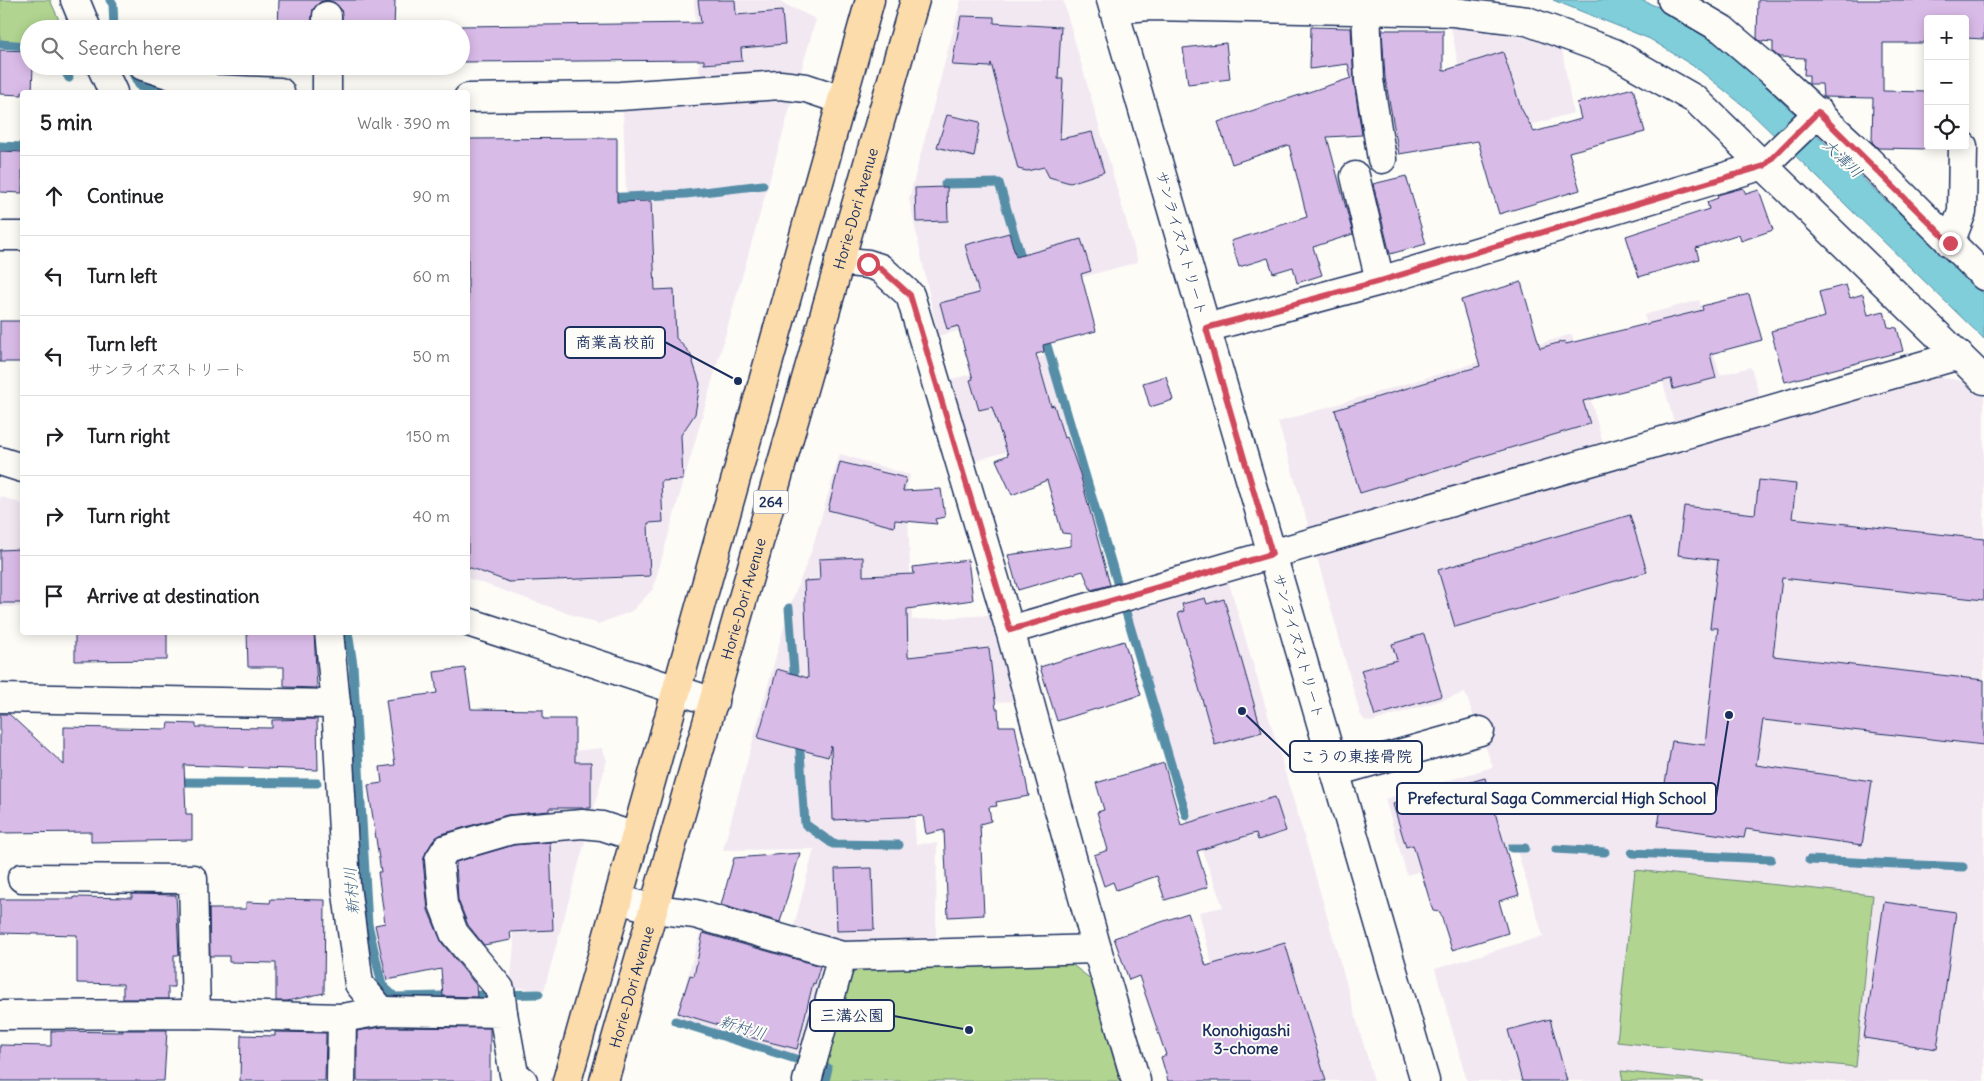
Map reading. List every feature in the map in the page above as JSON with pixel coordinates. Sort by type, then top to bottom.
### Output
[{"type":"highway","name":"264","points":[[567,1081],[870,0]]},
{"type":"highway","name":"Horie-Dori Avenue","points":[[604,1081],[915,0]]},
{"type":"street","points":[[75,0],[83,20]]},
{"type":"street","points":[[1672,0],[1722,29],[1818,112],[1984,276]]},
{"type":"street","points":[[1113,5],[1453,12],[1530,8],[1614,52],[1696,100],[1772,158],[1959,356],[1984,380]]},
{"type":"street","name":"サンライズストリート","points":[[1113,5],[1424,1081]]},
{"type":"street","points":[[1366,10],[1370,80],[1382,160]]},
{"type":"street","points":[[105,75],[112,90]]},
{"type":"street","points":[[171,75],[215,89],[237,90]]},
{"type":"street","points":[[327,75],[327,90]]},
{"type":"street","points":[[470,98],[620,96],[780,85],[806,88],[842,100]]},
{"type":"street","points":[[1206,328],[1380,281],[1772,158],[1818,112]]},
{"type":"street","points":[[1950,243],[1962,212],[1963,150]]},
{"type":"street","points":[[1355,176],[1380,281]]},
{"type":"street","points":[[0,236],[20,236]]},
{"type":"street","points":[[839,261],[868,264],[880,268],[910,295],[1010,630],[1097,949],[1136,1081]]},
{"type":"street","points":[[1010,630],[1959,356]]},
{"type":"street","points":[[0,461],[20,467]]},
{"type":"street","points":[[470,623],[714,702]]},
{"type":"street","points":[[329,635],[336,704],[346,886],[359,984],[382,1011]]},
{"type":"street","points":[[0,698],[336,704]]},
{"type":"street","points":[[1335,772],[1480,731]]},
{"type":"street","points":[[523,1081],[514,1074],[502,1001],[454,933],[443,904],[439,860],[446,849],[512,830],[582,824],[602,826],[636,836]]},
{"type":"street","points":[[22,878],[193,879],[196,1014]]},
{"type":"street","points":[[618,900],[654,909],[695,914],[842,956],[1097,949]]},
{"type":"street","points":[[807,1081],[842,956]]},
{"type":"street","points":[[0,1015],[196,1014],[342,1018],[382,1011],[502,1001]]},
{"type":"street","points":[[341,1081],[342,1018]]},
{"type":"shaded area","points":[[694,0],[776,0],[816,19],[800,75],[700,77]]},
{"type":"shaded area","points":[[961,0],[1063,0],[1138,262],[1031,291],[1037,310],[938,336],[909,199]]},
{"type":"shaded area","points":[[1451,27],[1523,37],[1562,50],[1573,113],[1473,141]]},
{"type":"shaded area","points":[[782,99],[792,101],[653,589],[632,611],[598,624],[470,579],[470,198],[626,192],[623,108]]},
{"type":"shaded area","points":[[1699,300],[1720,375],[1751,367],[1761,401],[1675,426],[1644,315]]},
{"type":"shaded area","points":[[1572,334],[1604,447],[1309,528],[1278,422]]},
{"type":"shaded area","points":[[1050,354],[1073,433],[974,461],[952,379]]},
{"type":"shaded area","points":[[1940,377],[1968,382],[1984,397],[1984,1081],[1467,1081],[1435,969],[1543,936],[1515,844],[1407,875],[1385,799],[1493,767],[1465,693],[1371,722],[1364,720],[1360,714],[1316,554]]},
{"type":"shaded area","points":[[840,454],[910,475],[907,487],[912,620],[990,615],[1014,701],[915,708],[912,780],[916,844],[937,843],[936,939],[845,942],[794,926],[814,849],[723,850],[789,608],[811,552]]},
{"type":"shaded area","points":[[0,496],[20,503],[20,607],[0,607]]},
{"type":"shaded area","points":[[1229,583],[1374,1081],[1253,1081],[1229,1033],[1199,912],[1223,907],[1201,848],[1190,848],[1186,815],[1126,611]]},
{"type":"shaded area","points":[[602,748],[607,760],[591,820],[546,820],[544,754]]},
{"type":"shaded area","points":[[586,838],[544,990],[510,987],[514,945],[510,902],[504,900],[495,842]]},
{"type":"shaded area","points":[[701,930],[819,959],[826,977],[802,1061],[675,1021]]},
{"type":"green space","points":[[0,0],[50,0],[59,20],[20,20],[20,42],[0,40]]},
{"type":"green space","points":[[1635,870],[1873,895],[1856,1067],[1617,1042]]},
{"type":"green space","points":[[1070,963],[1092,980],[1120,1081],[819,1081],[845,979],[862,967]]},
{"type":"green space","points":[[1621,1071],[1704,1081],[1623,1081]]},
{"type":"water","points":[[1553,0],[1641,0],[1668,11],[1717,40],[1984,294],[1984,339],[1745,107],[1698,69],[1650,39]]},
{"type":"building","points":[[279,0],[327,0],[320,2],[313,9],[312,20],[278,20]]},
{"type":"building","points":[[327,0],[395,0],[394,20],[342,20],[341,9],[335,3]]},
{"type":"building","points":[[698,0],[735,0],[736,15],[782,11],[785,44],[741,48],[742,61],[704,64],[704,60],[470,62],[470,26],[701,23]]},
{"type":"building","points":[[1758,0],[1984,0],[1984,39],[1969,38],[1969,15],[1924,15],[1924,43],[1883,43],[1883,91],[1924,92],[1924,149],[1878,148],[1872,142],[1873,98],[1823,97],[1822,84],[1809,84],[1809,75],[1804,75],[1805,58],[1779,57],[1773,52],[1773,42],[1760,41],[1757,38]]},
{"type":"building","points":[[961,16],[994,17],[994,23],[1061,27],[1058,79],[1063,79],[1060,139],[1092,132],[1104,172],[1070,183],[1049,177],[1044,167],[1027,171],[1018,169],[991,63],[990,67],[952,65]]},
{"type":"building","points":[[1311,27],[1351,28],[1354,82],[1362,135],[1327,137],[1353,234],[1313,247],[1322,275],[1297,283],[1293,267],[1273,273],[1268,258],[1239,267],[1231,241],[1307,217],[1289,145],[1232,164],[1218,122],[1351,78],[1348,64],[1310,69]]},
{"type":"building","points":[[1382,30],[1443,30],[1443,71],[1503,52],[1521,108],[1534,132],[1581,119],[1577,103],[1633,88],[1645,132],[1569,152],[1580,190],[1499,214],[1478,141],[1399,154],[1385,78]]},
{"type":"building","points":[[1226,43],[1230,79],[1188,84],[1183,48]]},
{"type":"building","points":[[0,50],[20,51],[20,75],[33,75],[32,90],[20,90],[20,95],[0,94]]},
{"type":"building","points":[[947,115],[980,122],[974,157],[937,147]]},
{"type":"building","points":[[617,138],[617,202],[651,201],[655,290],[674,289],[676,338],[690,353],[700,384],[695,414],[681,435],[683,480],[661,481],[663,522],[648,523],[650,576],[509,582],[470,568],[470,139]]},
{"type":"building","points":[[0,151],[20,152],[20,193],[0,192]]},
{"type":"building","points":[[1406,176],[1426,244],[1390,254],[1373,184]]},
{"type":"building","points":[[947,187],[948,221],[916,222],[915,188]]},
{"type":"building","points":[[1743,188],[1746,194],[1759,190],[1773,230],[1741,241],[1739,234],[1696,248],[1699,259],[1639,277],[1626,236],[1709,209],[1707,202],[1718,198],[1717,195]]},
{"type":"building","points":[[1009,233],[1016,257],[1081,239],[1091,271],[1081,274],[1096,331],[1043,345],[1044,352],[1036,354],[1051,406],[1054,405],[1064,438],[1067,437],[1080,474],[1110,585],[1091,590],[1083,571],[1018,590],[1008,555],[1071,546],[1071,534],[1062,533],[1047,480],[1012,495],[996,460],[1008,455],[992,407],[979,410],[970,380],[973,379],[958,326],[947,329],[940,303],[979,293],[965,245]]},
{"type":"building","points":[[1521,282],[1540,348],[1565,341],[1566,344],[1703,310],[1702,306],[1749,294],[1762,340],[1710,354],[1716,378],[1673,389],[1671,379],[1583,401],[1590,424],[1360,493],[1335,410],[1480,366],[1461,300]]},
{"type":"building","points":[[1846,285],[1850,298],[1863,294],[1868,315],[1884,311],[1888,327],[1897,328],[1903,351],[1785,382],[1771,331],[1825,317],[1819,292]]},
{"type":"building","points":[[0,321],[20,321],[20,362],[0,362]]},
{"type":"building","points":[[1166,376],[1173,400],[1150,407],[1143,383]]},
{"type":"building","points":[[840,462],[906,478],[903,491],[941,489],[945,517],[935,519],[937,524],[895,520],[894,527],[828,510]]},
{"type":"building","points":[[1759,480],[1796,484],[1792,518],[1984,539],[1984,600],[1782,578],[1773,656],[1984,680],[1984,745],[1763,720],[1756,765],[1872,781],[1862,845],[1746,829],[1744,838],[1658,826],[1672,741],[1705,745],[1718,628],[1710,628],[1718,560],[1678,555],[1684,506],[1755,514]]},
{"type":"building","points":[[1630,515],[1647,572],[1455,627],[1438,570]]},
{"type":"building","points":[[20,549],[20,603],[0,603],[0,550]]},
{"type":"building","points":[[863,557],[863,576],[914,574],[913,567],[968,560],[973,600],[907,609],[908,657],[989,648],[999,726],[1015,726],[1029,796],[996,802],[997,806],[989,807],[991,821],[980,824],[984,915],[948,917],[944,830],[926,834],[923,816],[833,820],[831,746],[828,757],[758,738],[777,669],[808,678],[804,581],[820,580],[819,559]]},
{"type":"building","points":[[1205,598],[1207,604],[1224,599],[1262,732],[1215,745],[1178,613],[1184,611],[1182,604]]},
{"type":"building","points":[[1424,634],[1442,696],[1375,716],[1361,670],[1397,660],[1392,644]]},
{"type":"building","points":[[75,635],[167,635],[167,660],[75,661]]},
{"type":"building","points":[[247,635],[314,635],[317,688],[284,687],[284,667],[248,667]]},
{"type":"building","points":[[1124,641],[1141,695],[1057,721],[1040,667]]},
{"type":"building","points":[[465,668],[471,709],[543,710],[543,719],[575,719],[575,762],[591,762],[591,808],[549,808],[549,811],[507,815],[442,834],[433,841],[426,852],[423,861],[428,910],[442,943],[476,985],[477,997],[443,996],[441,969],[387,980],[375,925],[385,923],[378,872],[381,872],[368,785],[382,783],[380,767],[395,765],[386,700],[437,693],[434,672]]},
{"type":"building","points":[[0,714],[9,714],[64,765],[64,727],[168,729],[169,723],[196,724],[196,727],[272,728],[272,720],[317,719],[318,770],[184,765],[186,814],[192,814],[192,840],[91,842],[91,832],[0,833]]},
{"type":"building","points":[[1164,763],[1181,825],[1275,797],[1286,831],[1258,840],[1256,833],[1197,851],[1208,887],[1165,900],[1157,876],[1116,890],[1113,882],[1104,886],[1094,855],[1108,850],[1097,812],[1104,810],[1096,783]]},
{"type":"building","points":[[1485,778],[1519,895],[1499,901],[1508,933],[1452,950],[1440,912],[1433,911],[1413,845],[1406,847],[1393,804]]},
{"type":"building","points":[[550,842],[553,930],[510,932],[511,940],[484,945],[468,925],[458,900],[456,862],[514,845]]},
{"type":"building","points":[[800,853],[780,922],[721,905],[734,858]]},
{"type":"building","points":[[872,868],[874,930],[837,931],[835,869]]},
{"type":"building","points":[[132,894],[176,895],[179,955],[174,955],[174,987],[168,987],[168,999],[123,999],[123,984],[77,983],[77,935],[0,933],[0,899],[132,898]]},
{"type":"building","points":[[271,899],[325,900],[324,993],[287,1001],[276,1001],[276,963],[229,962],[229,956],[210,956],[209,909],[246,909],[246,902],[270,903]]},
{"type":"building","points":[[1884,902],[1956,912],[1937,1049],[1864,1038]]},
{"type":"building","points":[[1188,913],[1206,966],[1285,943],[1326,1081],[1168,1081],[1161,1057],[1166,1055],[1139,976],[1129,980],[1114,938]]},
{"type":"building","points":[[703,933],[820,966],[815,984],[813,983],[797,1049],[745,1036],[746,1033],[678,1013],[690,975],[694,976]]},
{"type":"building","points":[[1550,1019],[1567,1081],[1522,1081],[1508,1030]]},
{"type":"building","points":[[383,1027],[490,1028],[490,1081],[357,1081],[357,1031]]},
{"type":"building","points":[[123,1030],[167,1030],[164,1081],[0,1081],[0,1045],[51,1046],[51,1031],[123,1032]]},
{"type":"building","points":[[275,1032],[326,1033],[325,1081],[240,1081],[241,1035],[275,1036]]},
{"type":"waterway","name":"新村川","points":[[110,0],[113,4],[114,20]]},
{"type":"waterway","points":[[0,44],[20,45]]},
{"type":"waterway","name":"新村川","points":[[134,75],[139,85],[155,90]]},
{"type":"waterway","points":[[0,146],[20,147]]},
{"type":"waterway","points":[[945,184],[999,183],[1024,267]]},
{"type":"waterway","points":[[605,198],[686,194],[763,185]]},
{"type":"waterway","points":[[1043,332],[1186,815]]},
{"type":"waterway","points":[[789,608],[795,685]]},
{"type":"waterway","name":"新村川","points":[[348,635],[353,665],[368,924],[382,985],[395,997],[539,994]]},
{"type":"waterway","points":[[799,738],[805,824],[833,844],[899,845]]},
{"type":"waterway","points":[[173,782],[317,783]]},
{"type":"waterway","points":[[1512,848],[1525,848]]},
{"type":"waterway","points":[[1556,849],[1605,852]]},
{"type":"waterway","points":[[1632,853],[1771,859]]},
{"type":"waterway","points":[[1809,860],[1963,867]]},
{"type":"waterway","name":"新村川","points":[[675,1021],[802,1061]]},
{"type":"waterway","name":"新村川","points":[[825,1081],[828,1068]]},
{"type":"place","name":"商業高校前","points":[[738,381]]},
{"type":"place","name":"こうの東接骨院","points":[[1242,711]]},
{"type":"place","name":"Prefectural Saga Commercial High School","points":[[1729,715]]},
{"type":"place","name":"三溝公園","points":[[969,1030]]},
{"type":"district","name":"Konohigashi 3-chome","points":[[1246,1039]]},
{"type":"route","points":[[868,264],[880,268],[910,295],[1010,630],[1272,554],[1206,328],[1380,281],[1764,166],[1818,112],[1950,243]]},
{"type":"water label","name":"大溝川","points":[[1843,158]]}]
